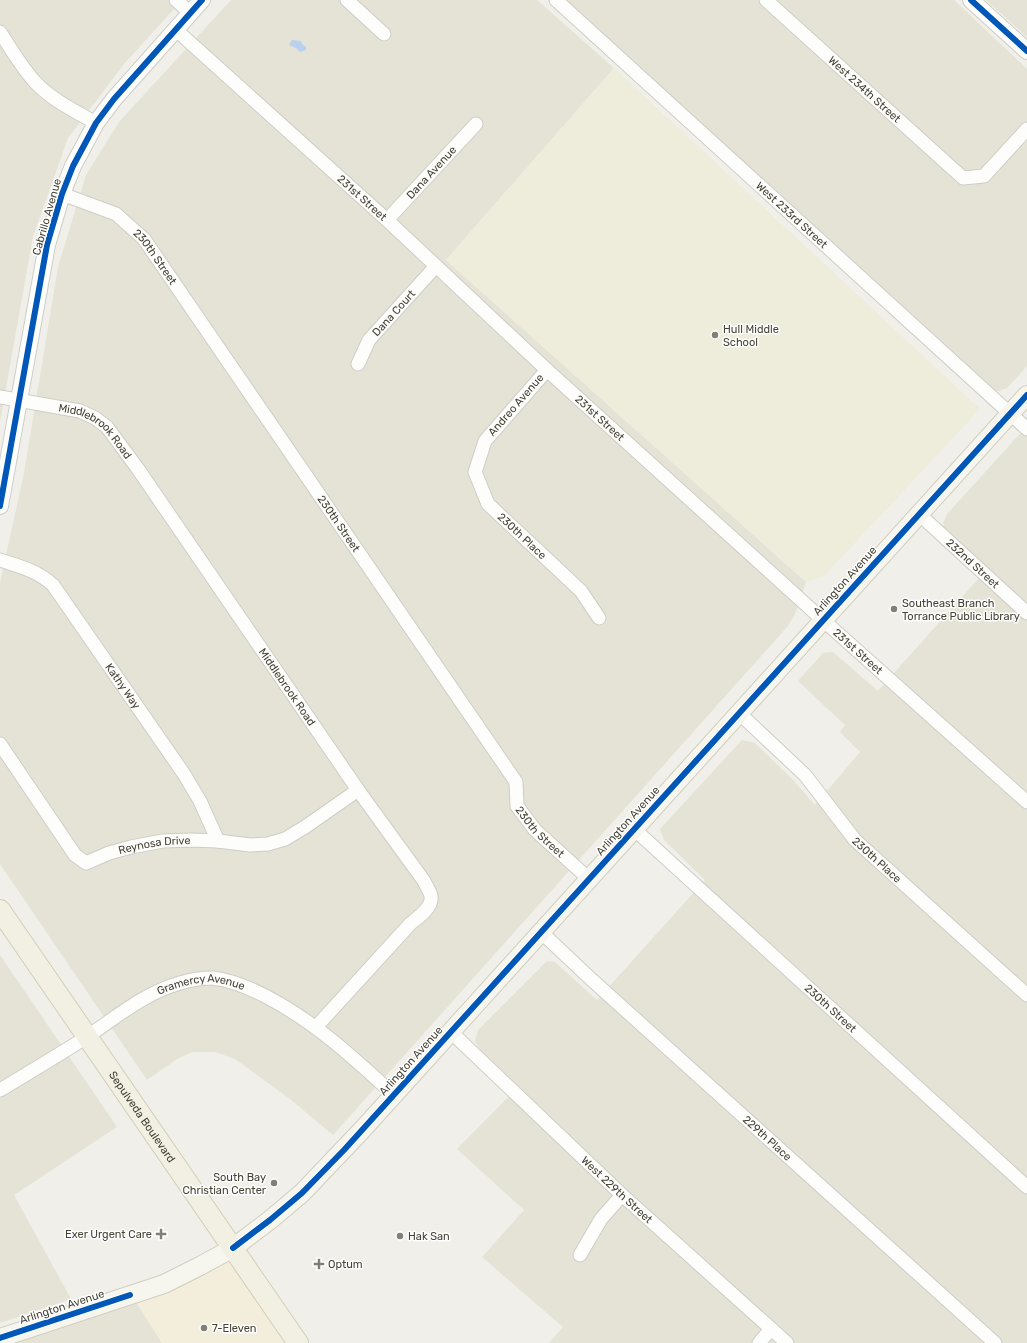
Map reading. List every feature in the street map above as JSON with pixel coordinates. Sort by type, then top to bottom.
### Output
[{"type":"main road","name":"Arlington Avenue","points":[[0,1338],[164,1284],[233,1248],[302,1194],[394,1095],[1027,395]]},
{"type":"main road","name":"Sepulveda Boulevard","points":[[0,910],[298,1343]]},
{"type":"street","points":[[176,0],[190,13]]},
{"type":"street","name":"Cabrillo Avenue","points":[[0,506],[47,245],[62,194],[73,166],[96,123],[114,99],[202,0]]},
{"type":"street","points":[[347,0],[384,34]]},
{"type":"street","name":"West 233rd Street","points":[[556,0],[1027,429]]},
{"type":"street","name":"West 234th Street","points":[[766,0],[963,178],[984,176],[1027,128]]},
{"type":"street","points":[[971,0],[1027,51]]},
{"type":"street","name":"231st Street","points":[[175,29],[387,220],[547,370],[1027,802]]},
{"type":"street","points":[[0,32],[36,83],[52,96],[96,123]]},
{"type":"street","name":"Dana Avenue","points":[[387,220],[476,124]]},
{"type":"street","name":"230th Street","points":[[62,194],[116,214],[144,239],[516,782],[517,806],[535,830],[589,879]]},
{"type":"street","name":"Dana Court","points":[[358,364],[369,340],[436,266]]},
{"type":"street","name":"Andreo Avenue","points":[[485,441],[547,370]]},
{"type":"street","name":"Middlebrook Road","points":[[0,397],[80,411],[95,418],[107,427],[358,790],[424,881],[431,895],[431,901],[424,911],[411,923],[316,1027]]},
{"type":"street","name":"230th Place","points":[[485,441],[475,472],[488,504],[581,591],[599,618]]},
{"type":"street","name":"232nd Street","points":[[919,514],[1027,613]]},
{"type":"street","name":"Kathy Way","points":[[0,560],[42,576],[53,585],[184,774],[200,801],[218,841]]},
{"type":"street","name":"230th Place","points":[[739,713],[805,774],[855,840],[1027,995]]},
{"type":"street","name":"Reynosa Drive","points":[[0,744],[75,855],[86,863],[109,853],[163,841],[191,840],[218,841],[250,845],[268,844],[285,839],[305,827],[358,790]]},
{"type":"street","name":"230th Street","points":[[634,830],[1027,1187]]},
{"type":"street","name":"229th Place","points":[[541,932],[995,1343]]},
{"type":"street","name":"Gramercy Avenue","points":[[0,1090],[86,1037],[128,1007],[152,993],[191,980],[212,978],[232,982],[252,989],[285,1006],[316,1027],[349,1054],[394,1095]]},
{"type":"street","name":"West 229th Street","points":[[451,1032],[622,1195],[787,1343]]},
{"type":"street","points":[[580,1255],[601,1219],[622,1195]]},
{"type":"street","points":[[759,1343],[771,1329]]},
{"type":"shaded area","points":[[0,0],[182,0],[124,64],[68,138],[33,236],[0,422]]},
{"type":"shaded area","points":[[231,0],[537,0],[614,68],[446,260],[806,582],[795,614],[788,626],[333,1135],[290,1099],[235,1059],[215,1052],[192,1052],[177,1059],[147,1080],[0,864],[0,583],[24,473],[58,267],[86,175],[119,122]]},
{"type":"shaded area","points":[[566,0],[954,0],[1027,69],[1027,366],[1007,388],[996,392]]},
{"type":"shaded area","points":[[986,0],[1027,0],[1027,37]]},
{"type":"shaded area","name":"Hull Middle School","points":[[614,68],[980,409],[823,577],[806,582],[446,260]]},
{"type":"shaded area","points":[[1027,426],[1027,1343],[549,1343],[563,1327],[482,1257],[524,1210],[457,1149],[518,1087],[481,1051],[475,1041],[478,1030],[547,961],[555,962],[597,1000],[705,880],[664,840],[660,829],[742,740],[755,743],[794,781],[815,805],[860,752],[840,732],[845,725],[798,681],[823,653],[833,652],[878,691],[986,570],[945,531],[943,524],[947,514]]},
{"type":"shaded area","points":[[0,955],[117,1127],[14,1195],[71,1299],[0,1323]]},
{"type":"shaded area","points":[[231,1251],[293,1343],[162,1343],[133,1297]]},
{"type":"shaded area","points":[[133,1297],[162,1343],[0,1343]]},
{"type":"water","points":[[292,40],[301,41],[306,47],[306,50],[300,52],[296,48],[289,45]]},
{"type":"cycle path","points":[[0,506],[47,245],[62,194],[73,166],[96,123],[114,99],[202,0]]},
{"type":"cycle path","points":[[971,0],[1027,51]]},
{"type":"cycle path","points":[[233,1248],[302,1193],[344,1150],[1027,395]]},
{"type":"cycle path","points":[[0,1338],[130,1295]]},
{"type":"place","name":"Hull Middle School","points":[[715,335]]},
{"type":"place","name":"Southeast Branch Torrance Public Library","points":[[894,609]]},
{"type":"place","name":"South Bay Christian Center","points":[[274,1183]]},
{"type":"place","name":"Exer Urgent Care","points":[[161,1234]]},
{"type":"place","name":"Hak San","points":[[400,1236]]},
{"type":"place","name":"Optum","points":[[319,1264]]},
{"type":"place","name":"7-Eleven","points":[[204,1328]]}]
